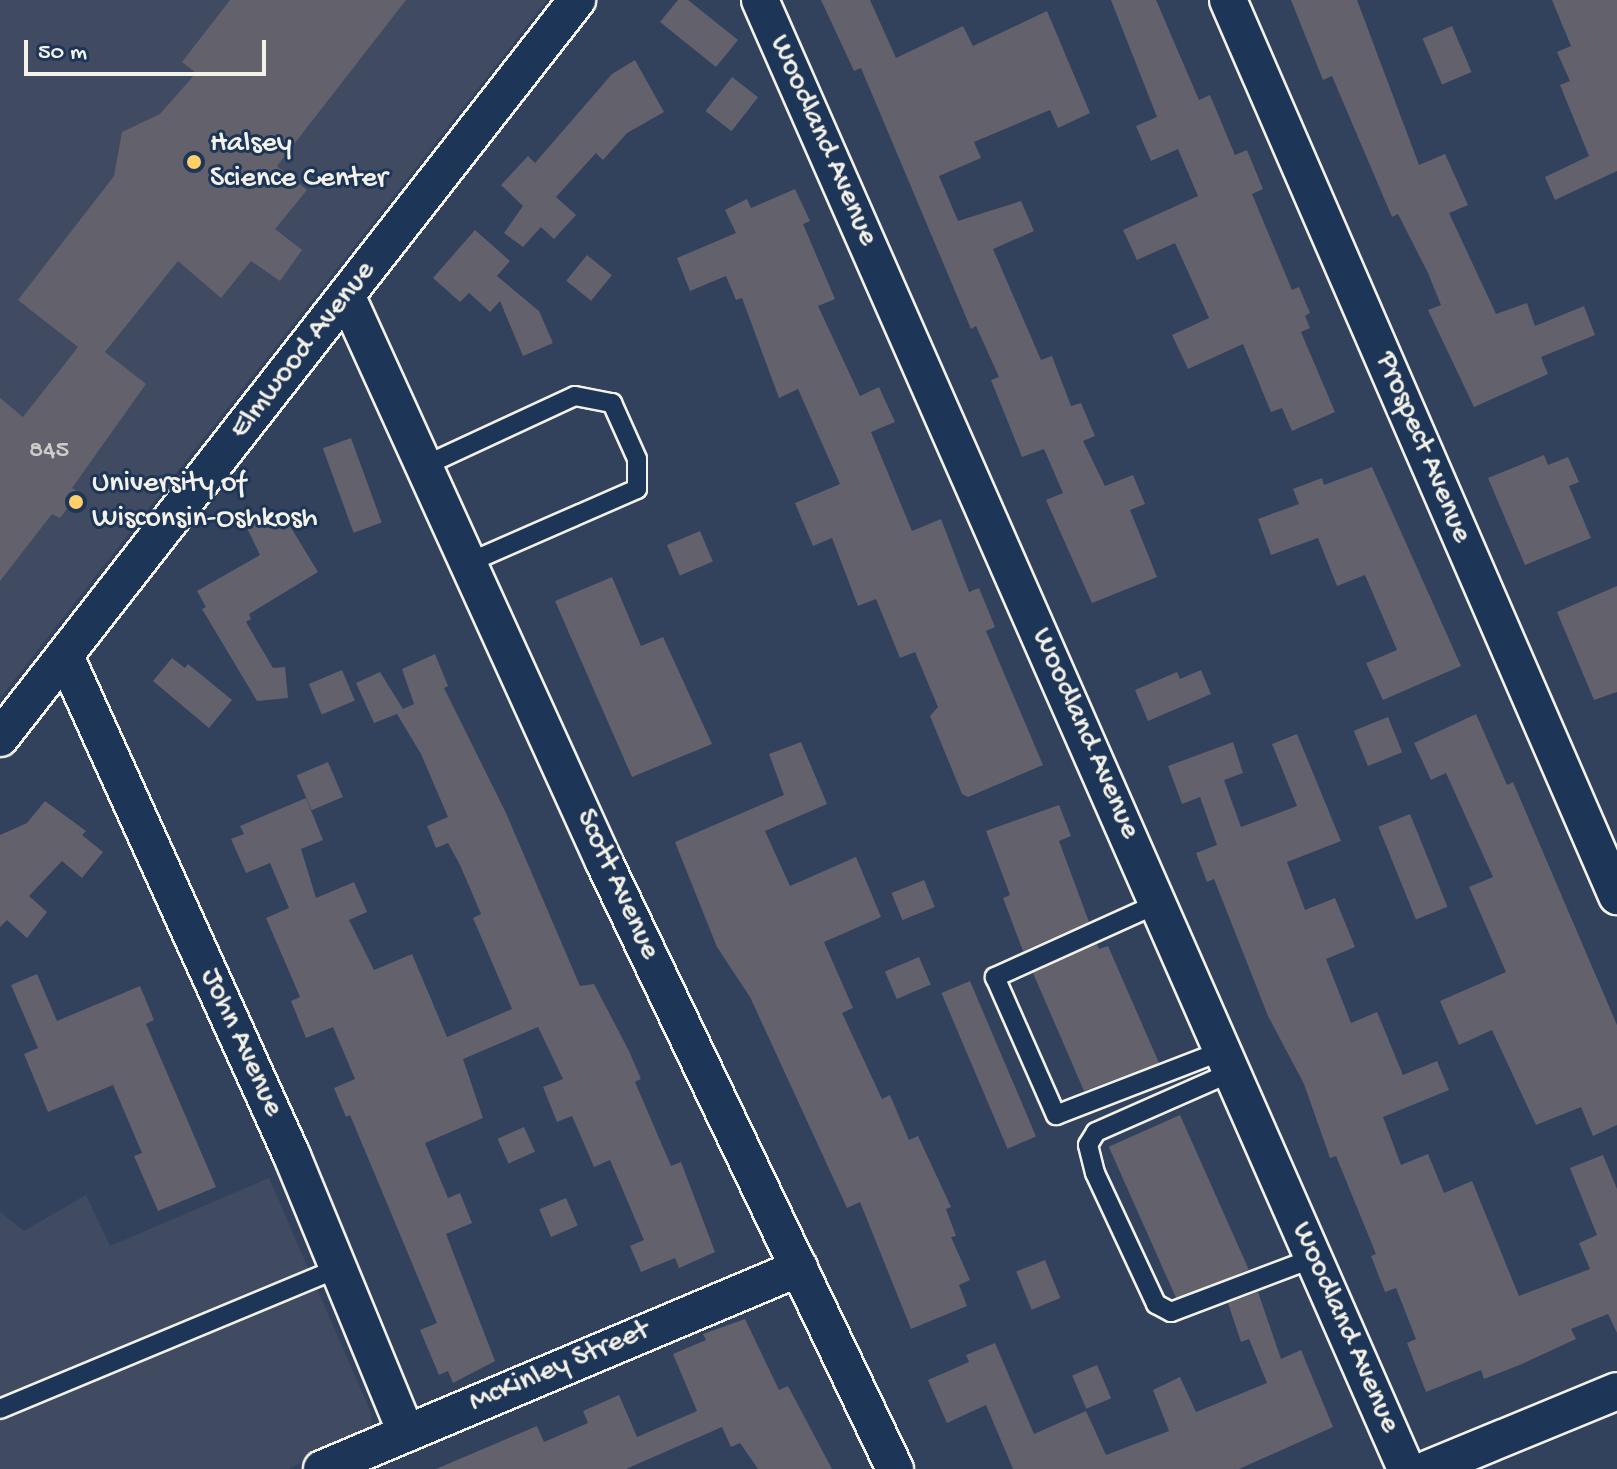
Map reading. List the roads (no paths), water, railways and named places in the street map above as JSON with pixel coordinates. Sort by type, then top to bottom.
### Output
[{"type":"street","name":"Elmwood Avenue","points":[[0,738],[577,0]]},
{"type":"street","name":"Woodland Avenue","points":[[760,0],[1406,1469]]},
{"type":"street","name":"Prospect Avenue","points":[[1228,0],[1617,896]]},
{"type":"street","name":"Scott Avenue","points":[[347,297],[604,862],[895,1469]]},
{"type":"street","name":"John Avenue","points":[[65,656],[339,1268],[406,1433]]},
{"type":"street","name":"McKinley Street","points":[[322,1469],[799,1268]]},
{"type":"street","points":[[1428,1469],[1617,1391]]},
{"type":"lane","points":[[424,466],[575,396],[612,403],[637,459],[637,489],[468,563]]},
{"type":"lane","points":[[1157,904],[995,977],[1056,1115],[1227,1061]]},
{"type":"lane","points":[[1227,1061],[1096,1132],[1088,1145],[1095,1173],[1156,1304],[1171,1312],[1314,1258]]},
{"type":"lane","points":[[0,1409],[339,1268]]},
{"type":"place","name":"Halsey Science Center","points":[[194,162]]},
{"type":"place","name":"University of Wisconsin-Oshkosh","points":[[76,502]]}]
